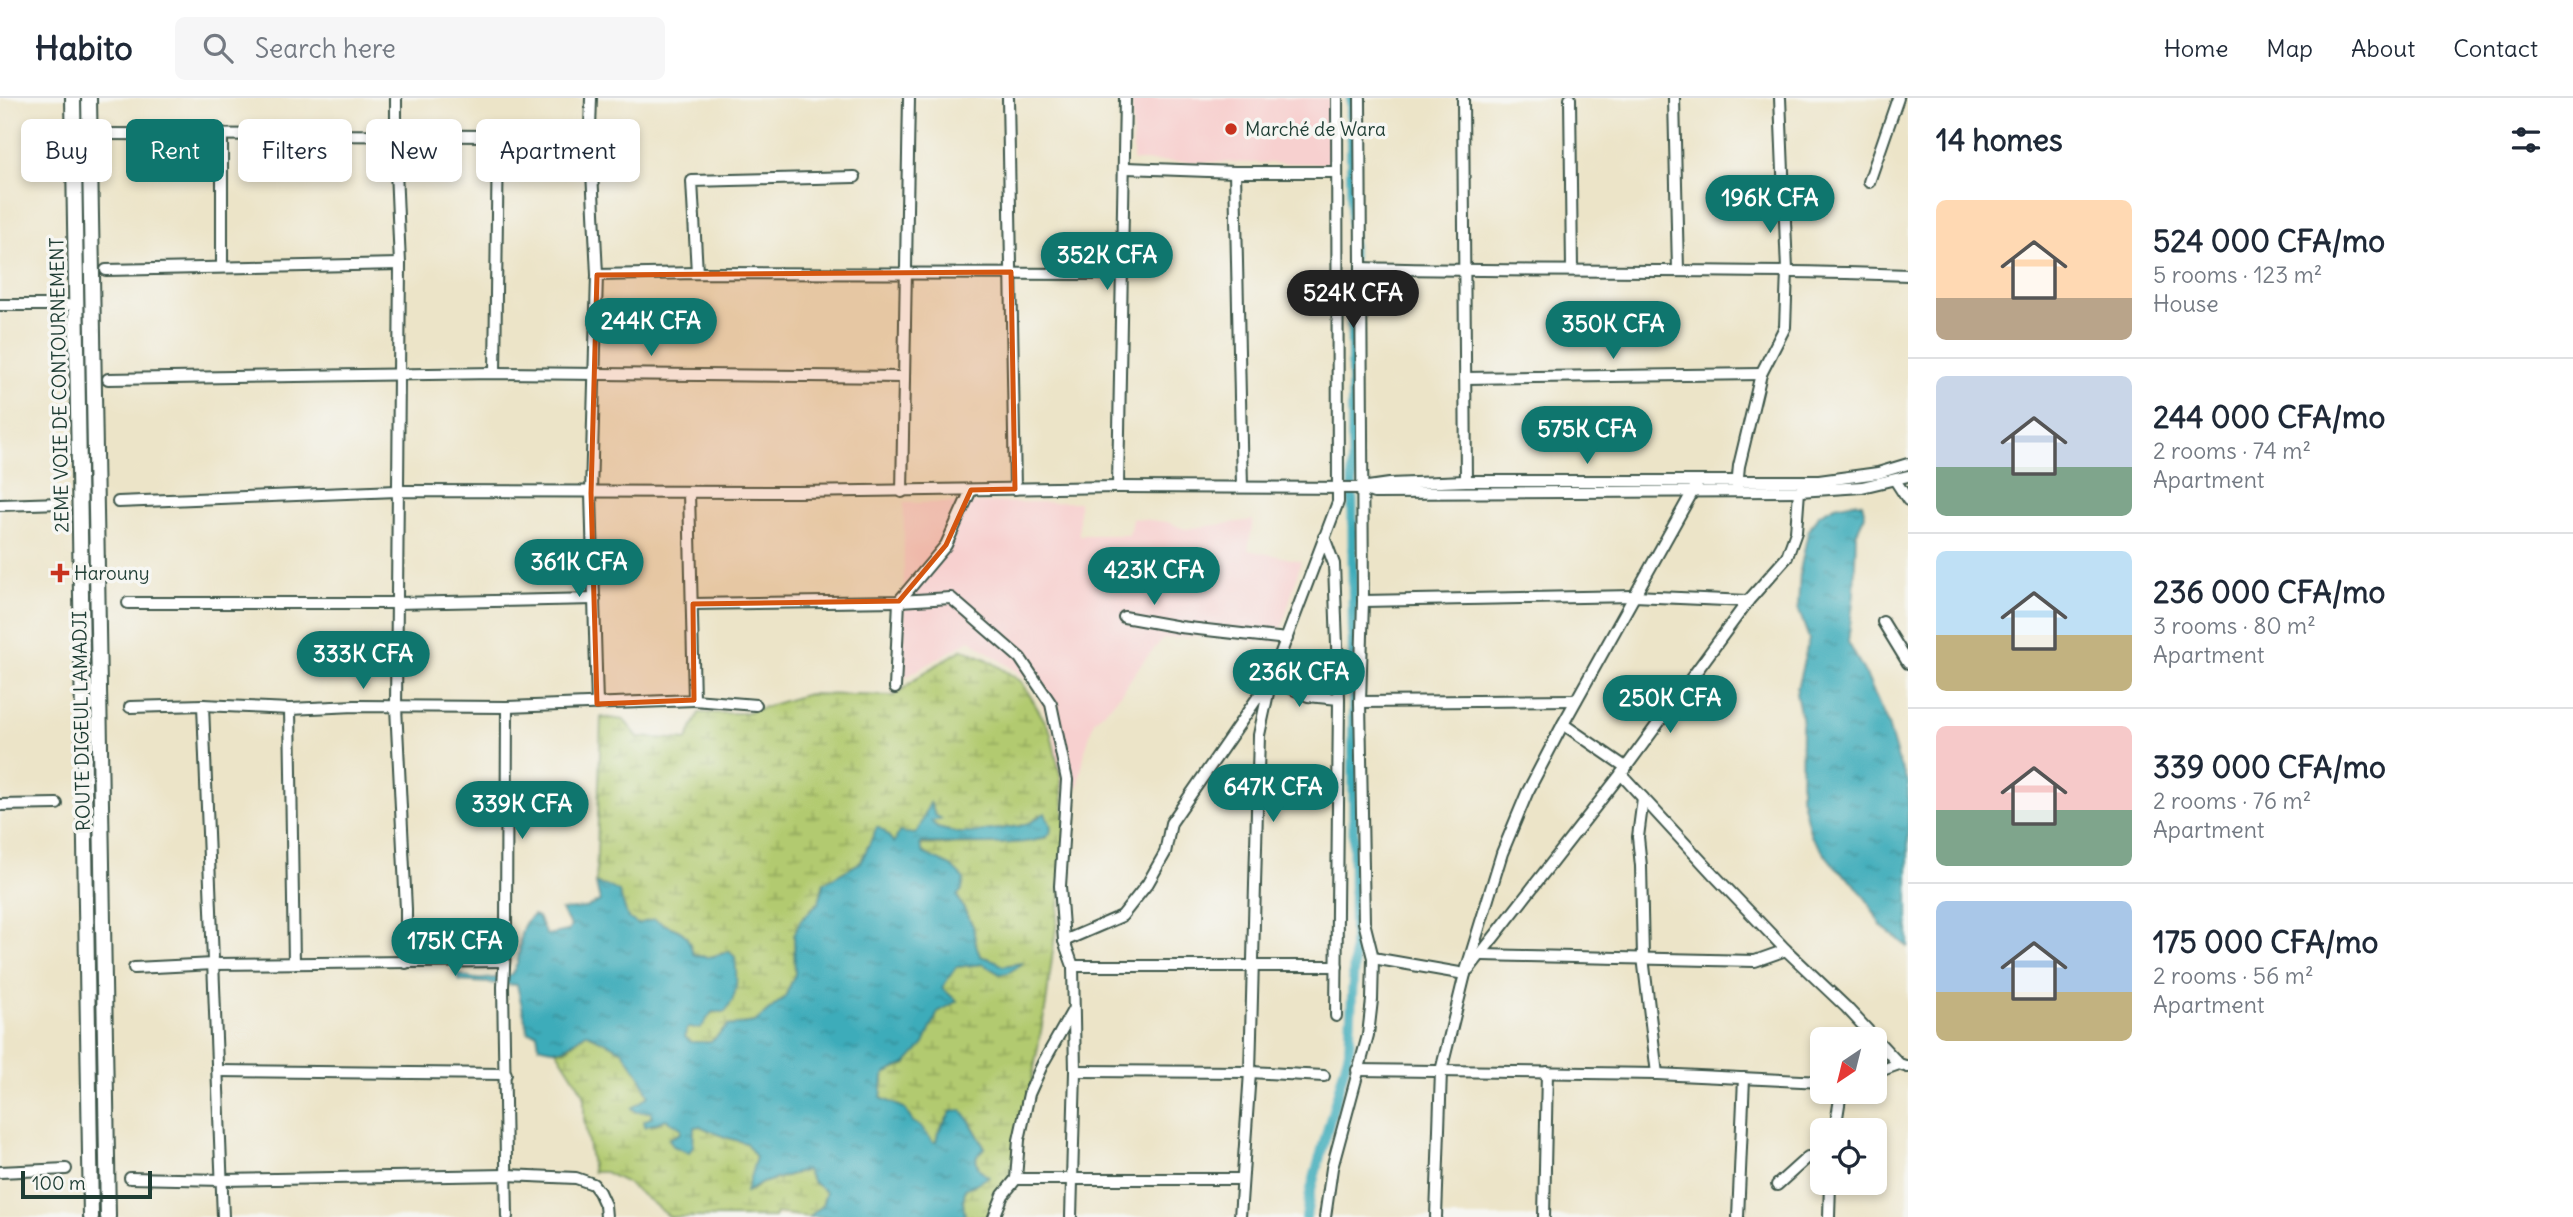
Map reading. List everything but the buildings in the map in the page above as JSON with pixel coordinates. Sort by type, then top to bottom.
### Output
[{"type":"main road","name":"2EME VOIE DE CONTOURNEMENT","points":[[73,98],[91,1217]]},
{"type":"main road","name":"ROUTE DIGEUL LAMADJI","points":[[89,98],[108,1217]]},
{"type":"street","points":[[396,98],[396,119]]},
{"type":"street","points":[[590,119],[591,98]]},
{"type":"street","points":[[902,492],[909,98]]},
{"type":"street","points":[[1008,98],[1015,489]]},
{"type":"street","points":[[1118,487],[1126,168],[1125,98]]},
{"type":"street","points":[[1063,941],[1122,916],[1165,853],[1171,823],[1270,679],[1338,502],[1341,488],[1337,98]]},
{"type":"street","points":[[1325,1217],[1332,1168],[1368,1035],[1372,1000],[1373,958],[1364,922],[1360,702],[1363,601],[1359,488],[1360,98]]},
{"type":"street","points":[[1463,98],[1466,481]]},
{"type":"street","points":[[1570,98],[1572,269]]},
{"type":"street","points":[[1674,98],[1678,270]]},
{"type":"street","points":[[1737,486],[1761,374],[1785,327],[1787,270],[1780,98]]},
{"type":"street","points":[[1869,182],[1898,98]]},
{"type":"street","points":[[224,136],[366,135]]},
{"type":"street","points":[[1126,168],[1337,172]]},
{"type":"street","points":[[1235,172],[1242,487]]},
{"type":"street","points":[[697,273],[692,181],[855,177]]},
{"type":"street","points":[[222,182],[222,267]]},
{"type":"street","points":[[397,182],[400,264],[396,707],[406,909],[406,963]]},
{"type":"street","points":[[495,373],[497,182]]},
{"type":"street","points":[[593,182],[597,275],[591,493],[597,704]]},
{"type":"street","points":[[106,270],[400,264]]},
{"type":"street","points":[[1361,268],[1465,271],[1787,270],[1908,275]]},
{"type":"street","points":[[597,275],[1011,272],[1124,274]]},
{"type":"street","points":[[0,305],[67,305]]},
{"type":"street","points":[[108,379],[495,373],[904,377]]},
{"type":"street","points":[[1465,379],[1761,374]]},
{"type":"street","points":[[1878,479],[1908,464]]},
{"type":"street","points":[[1359,488],[1374,493],[1819,486],[1878,479],[1895,481],[1908,476]]},
{"type":"street","points":[[118,502],[397,491],[591,493],[902,492],[1118,487],[1359,488],[1466,481],[1695,487]]},
{"type":"street","points":[[1895,481],[1908,500]]},
{"type":"street","points":[[1737,486],[1799,491],[1819,486]]},
{"type":"street","points":[[1436,1217],[1441,1071],[1465,974],[1502,853],[1527,793],[1563,724],[1695,487]]},
{"type":"street","points":[[895,688],[900,601],[946,544],[971,490]]},
{"type":"street","points":[[1465,974],[1748,601],[1787,557],[1792,545],[1799,491]]},
{"type":"street","points":[[689,492],[694,700]]},
{"type":"street","points":[[0,505],[61,503]]},
{"type":"street","points":[[1324,537],[1335,564],[1339,699],[1336,1016]]},
{"type":"street","points":[[1363,601],[1634,596],[1748,601]]},
{"type":"street","points":[[693,604],[951,598],[1020,658],[1051,704],[1067,780],[1060,886],[1063,941],[1073,966],[1075,1071],[1071,1217]]},
{"type":"street","points":[[128,603],[396,603],[595,599]]},
{"type":"street","points":[[1124,617],[1180,627],[1287,639]]},
{"type":"street","points":[[1883,622],[1908,663]]},
{"type":"street","points":[[1270,679],[1308,695],[1339,699]]},
{"type":"street","points":[[1240,1217],[1250,1072],[1259,735],[1270,679]]},
{"type":"street","points":[[130,706],[203,705],[290,709],[507,708],[694,700],[756,705]]},
{"type":"street","points":[[1360,702],[1576,700]]},
{"type":"street","points":[[203,705],[223,1217]]},
{"type":"street","points":[[507,708],[504,961],[507,1217]]},
{"type":"street","points":[[290,709],[294,963]]},
{"type":"street","points":[[1563,724],[1622,770],[1643,799],[1786,950],[1904,1066]]},
{"type":"street","points":[[1643,799],[1638,836],[1643,957],[1657,1074]]},
{"type":"street","points":[[0,805],[57,804]]},
{"type":"street","points":[[1482,955],[1755,961],[1786,950]]},
{"type":"street","points":[[1373,958],[1465,974]]},
{"type":"street","points":[[134,968],[214,964],[504,961]]},
{"type":"street","points":[[1073,966],[1337,966]]},
{"type":"street","points":[[994,1217],[1003,1195],[1016,1179],[1019,1140],[1029,1094],[1043,1063],[1074,1009]]},
{"type":"street","points":[[1357,1070],[1657,1074],[1810,1081]]},
{"type":"street","points":[[218,1071],[506,1074]]},
{"type":"street","points":[[1075,1071],[1250,1072],[1324,1076]]},
{"type":"street","points":[[1544,1217],[1547,1072]]},
{"type":"street","points":[[1738,1217],[1744,1078]]},
{"type":"street","points":[[1777,1185],[1810,1157]]},
{"type":"street","points":[[0,1172],[66,1169]]},
{"type":"street","points":[[130,1178],[223,1180],[507,1175],[585,1180],[599,1192],[605,1205],[606,1217]]},
{"type":"street","points":[[1016,1179],[1241,1179]]},
{"type":"street","points":[[1829,1217],[1830,1195]]},
{"type":"highlighted area","points":[[1011,272],[1015,489],[971,490],[946,545],[899,601],[693,604],[694,700],[597,704],[591,493],[597,275]]},
{"type":"shaded area","name":"Marché de Wara","points":[[1132,98],[1330,98],[1330,164],[1133,161]]},
{"type":"shaded area","points":[[1079,502],[1079,535],[1129,535],[1132,518],[1167,522],[1185,529],[1253,520],[1248,550],[1301,561],[1278,642],[1197,636],[1163,639],[1115,701],[1094,721],[1078,788],[1061,786],[1054,732],[1032,682],[970,640],[903,679],[904,503]]},
{"type":"green space","points":[[963,649],[988,660],[1022,682],[1050,730],[1061,778],[1066,832],[1046,1004],[1028,1101],[1006,1188],[995,1217],[965,1217],[965,1188],[974,1186],[980,1172],[976,1157],[985,1147],[968,1118],[951,1112],[938,1133],[936,1142],[933,1142],[921,1127],[913,1122],[904,1108],[881,1098],[883,1077],[907,1064],[938,1012],[957,1001],[941,988],[956,967],[983,964],[1000,974],[1021,963],[1002,966],[980,956],[973,926],[957,895],[930,857],[920,850],[919,845],[1000,844],[1045,839],[1050,833],[1040,814],[1031,822],[1020,826],[958,833],[937,828],[930,821],[940,819],[935,815],[931,804],[921,829],[910,837],[894,843],[884,831],[877,828],[861,862],[824,883],[819,902],[810,910],[794,935],[795,974],[785,997],[755,1022],[728,1026],[711,1042],[691,1042],[685,1037],[686,1031],[729,951],[706,957],[693,954],[687,938],[679,930],[654,919],[638,925],[628,919],[622,905],[600,884],[596,884],[601,717],[624,720],[638,737],[687,740],[699,713],[744,713],[808,694],[894,696],[922,674]]},
{"type":"green space","points":[[586,1033],[622,1050],[640,1076],[649,1097],[637,1112],[651,1112],[652,1126],[666,1119],[681,1128],[681,1133],[669,1139],[693,1146],[694,1127],[700,1126],[746,1143],[757,1157],[749,1192],[762,1183],[806,1170],[812,1181],[826,1192],[822,1206],[809,1217],[776,1213],[774,1217],[670,1217],[627,1183],[605,1172],[593,1172],[584,1118],[584,1094],[557,1051],[566,1049]]},
{"type":"water","points":[[1862,503],[1865,515],[1856,534],[1854,594],[1848,642],[1888,725],[1899,763],[1908,782],[1908,947],[1881,926],[1869,903],[1853,882],[1836,868],[1811,836],[1801,796],[1802,722],[1796,693],[1809,639],[1798,608],[1800,571],[1808,532],[1818,515],[1835,506]]},
{"type":"water","points":[[930,803],[935,815],[942,819],[931,821],[937,828],[958,833],[1020,826],[1045,813],[1051,827],[1050,833],[1043,838],[1030,841],[920,845],[923,853],[951,866],[964,879],[962,890],[957,896],[973,926],[980,956],[1002,966],[1023,963],[1008,973],[1000,974],[983,964],[956,967],[942,988],[957,1001],[938,1012],[924,1044],[906,1064],[883,1077],[881,1098],[904,1108],[913,1122],[921,1127],[933,1142],[936,1142],[938,1133],[951,1112],[961,1110],[968,1118],[985,1148],[976,1157],[977,1164],[989,1177],[965,1189],[965,1217],[809,1217],[822,1206],[826,1192],[812,1181],[806,1170],[762,1183],[746,1192],[756,1157],[746,1143],[700,1126],[694,1127],[693,1146],[689,1153],[673,1146],[669,1139],[681,1133],[681,1128],[666,1119],[645,1127],[644,1121],[652,1117],[651,1112],[637,1112],[632,1108],[649,1096],[640,1076],[622,1050],[586,1033],[560,1049],[539,1046],[537,1033],[528,1032],[517,985],[459,981],[454,971],[475,979],[510,975],[518,960],[526,921],[533,915],[538,917],[546,935],[568,931],[571,926],[561,910],[586,908],[600,901],[596,884],[610,887],[619,892],[628,918],[638,924],[654,919],[679,930],[687,938],[693,954],[697,956],[711,957],[729,951],[735,957],[736,986],[730,1006],[725,1012],[712,1012],[701,1028],[689,1028],[686,1031],[685,1037],[691,1042],[711,1042],[728,1026],[755,1022],[785,997],[795,974],[794,935],[800,921],[819,902],[824,883],[861,862],[877,827],[894,843],[899,832],[915,834]]},
{"type":"waterway","points":[[1306,1217],[1310,1193],[1349,1051],[1354,961],[1351,98]]},
{"type":"place","name":"Marché de Wara","points":[[1231,129]]},
{"type":"place","name":"Harouny","points":[[60,573]]}]
